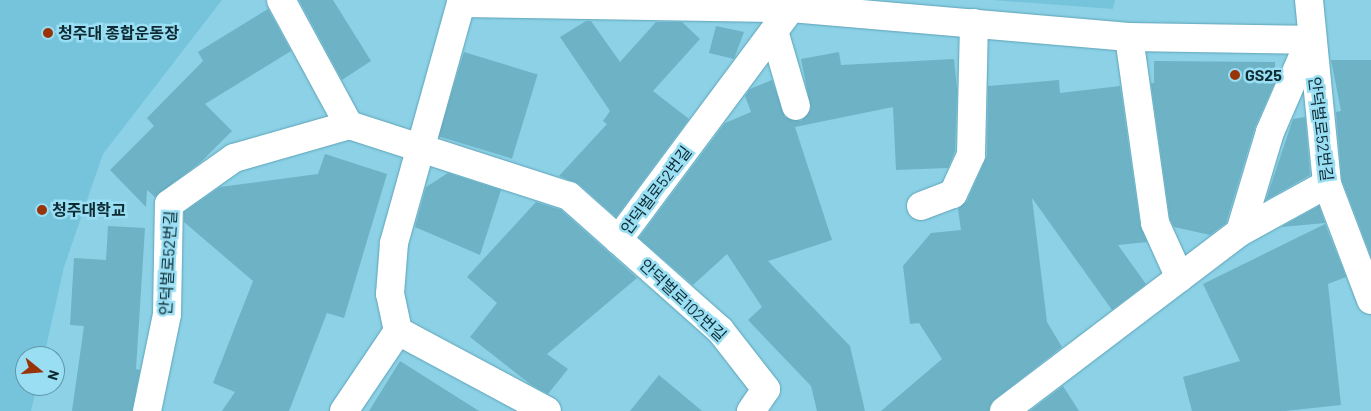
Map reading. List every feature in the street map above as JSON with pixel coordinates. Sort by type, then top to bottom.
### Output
[{"type":"street","points":[[281,0],[349,125]]},
{"type":"street","name":"안덕벌로52번길","points":[[1309,0],[1310,40],[1327,184],[1371,300]]},
{"type":"street","points":[[344,411],[398,331],[390,294],[394,243],[458,1],[791,8],[1130,37],[1310,40]]},
{"type":"street","name":"안덕벌로52번길","points":[[147,411],[167,314],[169,204],[234,158],[349,125],[420,146],[569,196],[618,240],[791,8]]},
{"type":"street","points":[[920,206],[953,194],[971,155],[974,24]]},
{"type":"street","points":[[774,31],[796,106]]},
{"type":"street","points":[[1130,37],[1155,223],[1180,278]]},
{"type":"street","name":"안덕벌로52번길","points":[[1240,232],[1270,132],[1310,40]]},
{"type":"street","points":[[1004,411],[1240,232],[1327,184]]},
{"type":"street","name":"안덕벌로102번길","points":[[618,240],[720,330],[766,390],[751,411]]},
{"type":"street","points":[[398,331],[547,411]]},
{"type":"shaded area","name":"청주대학교","points":[[0,0],[222,0],[103,154],[64,267],[46,346],[15,346],[15,396],[35,396],[31,411],[0,411]]},
{"type":"shaded area","points":[[993,0],[1115,0],[1113,9]]},
{"type":"building","points":[[299,0],[333,0],[371,61],[342,80]]},
{"type":"building","points":[[268,9],[291,51],[205,104],[232,131],[202,161],[155,197],[147,190],[146,207],[110,170],[154,126],[147,118],[203,61],[198,52]]},
{"type":"building","points":[[586,21],[591,21],[620,62],[656,22],[682,22],[700,39],[653,91],[689,119],[616,217],[579,184],[559,176],[607,124],[603,121],[610,111],[560,37]]},
{"type":"building","points":[[716,26],[744,32],[734,59],[709,53]]},
{"type":"building","points":[[464,52],[538,75],[512,159],[438,136]]},
{"type":"building","points":[[839,52],[841,65],[954,59],[957,89],[955,151],[948,168],[896,170],[893,107],[795,127],[832,240],[768,261],[850,346],[865,411],[817,411],[811,386],[748,320],[762,307],[727,254],[693,285],[639,238],[725,123],[751,112],[745,96],[750,89],[772,80],[785,117],[801,121],[811,109],[801,59]]},
{"type":"building","points":[[1331,60],[1371,60],[1371,256],[1342,180],[1336,112],[1341,111]]},
{"type":"building","points":[[1154,61],[1275,62],[1275,82],[1255,127],[1226,223],[1210,235],[1174,227],[1170,219],[1151,83],[1154,83]]},
{"type":"building","points":[[1059,80],[1060,93],[1120,86],[1140,225],[1147,242],[1118,245],[1146,284],[1112,310],[1032,198],[1047,322],[1062,347],[995,399],[989,411],[881,411],[942,359],[919,323],[910,324],[903,266],[931,233],[961,230],[958,209],[967,201],[987,156],[988,86]]},
{"type":"building","points":[[1305,117],[1310,175],[1266,200],[1293,119]]},
{"type":"building","points":[[325,154],[387,174],[344,318],[327,313],[289,411],[222,411],[235,392],[213,383],[253,281],[184,222],[184,212],[220,187],[318,174]]},
{"type":"building","points":[[448,173],[501,190],[480,255],[415,227],[426,187]]},
{"type":"building","points":[[536,202],[561,210],[637,278],[547,354],[568,369],[548,394],[530,384],[470,337],[497,303],[467,277]]},
{"type":"building","points":[[1319,206],[1325,223],[1281,227]]},
{"type":"building","points":[[1325,224],[1346,277],[1328,284],[1341,405],[1285,411],[1192,411],[1183,377],[1240,361],[1203,284]]},
{"type":"building","points":[[108,226],[145,228],[136,369],[140,370],[132,411],[72,411],[84,326],[70,325],[74,258],[106,260]]},
{"type":"building","points":[[400,361],[479,411],[369,411]]},
{"type":"building","points":[[659,375],[702,411],[630,411]]},
{"type":"building","points":[[1063,386],[1079,411],[1030,411]]},
{"type":"place","name":"청주대 종합운동장","points":[[48,33]]},
{"type":"place","name":"GS25","points":[[1235,75]]},
{"type":"place","name":"청주대학교","points":[[42,210]]}]
